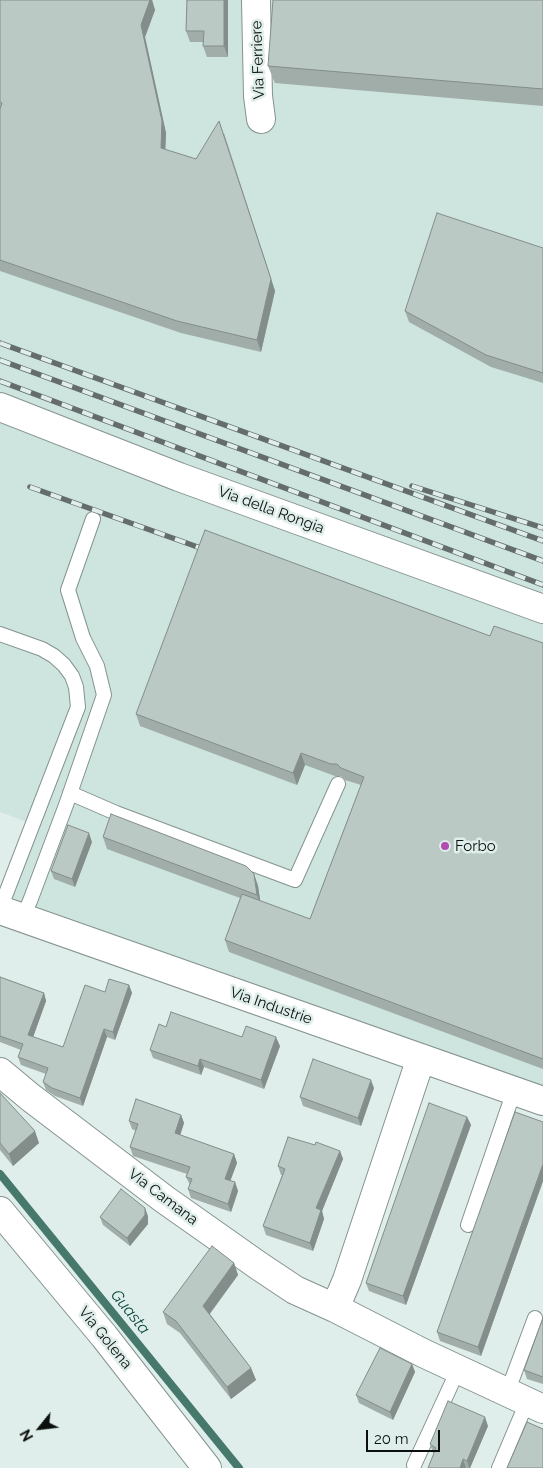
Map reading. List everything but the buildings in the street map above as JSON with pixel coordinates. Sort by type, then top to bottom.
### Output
[{"type":"street","name":"Via Ferriere","points":[[256,0],[258,96],[261,119]]},
{"type":"street","name":"Via della Rongia","points":[[0,406],[179,477],[543,609]]},
{"type":"street","name":"Via Industrie","points":[[7,912],[543,1101]]},
{"type":"street","points":[[335,1308],[347,1280],[421,1058]]},
{"type":"street","name":"Via Camana","points":[[0,1072],[164,1199],[295,1290],[458,1370],[526,1401]]},
{"type":"street","name":"Via Golena","points":[[0,1211],[104,1336],[207,1468]]},
{"type":"lane","points":[[7,912],[30,902],[104,695],[97,666],[83,638],[68,590],[93,519]]},
{"type":"lane","points":[[0,634],[42,649],[64,665],[72,676],[76,687],[78,707],[7,912]]},
{"type":"lane","points":[[70,793],[116,813],[295,880],[338,784]]},
{"type":"lane","points":[[468,1225],[514,1091]]},
{"type":"lane","points":[[499,1468],[526,1401],[534,1318]]},
{"type":"lane","points":[[414,1465],[458,1370]]},
{"type":"shaded area","points":[[0,0],[543,0],[543,1101],[0,908],[27,822],[0,812]]},
{"type":"waterway","name":"Guasta","points":[[0,1174],[239,1468]]},
{"type":"railway","points":[[0,343],[543,541]]},
{"type":"railway","points":[[0,360],[543,561]]},
{"type":"railway","points":[[0,381],[543,585]]},
{"type":"railway","points":[[412,486],[543,528]]},
{"type":"railway","points":[[30,487],[206,550]]},
{"type":"place","name":"Forbo","points":[[445,846]]}]
